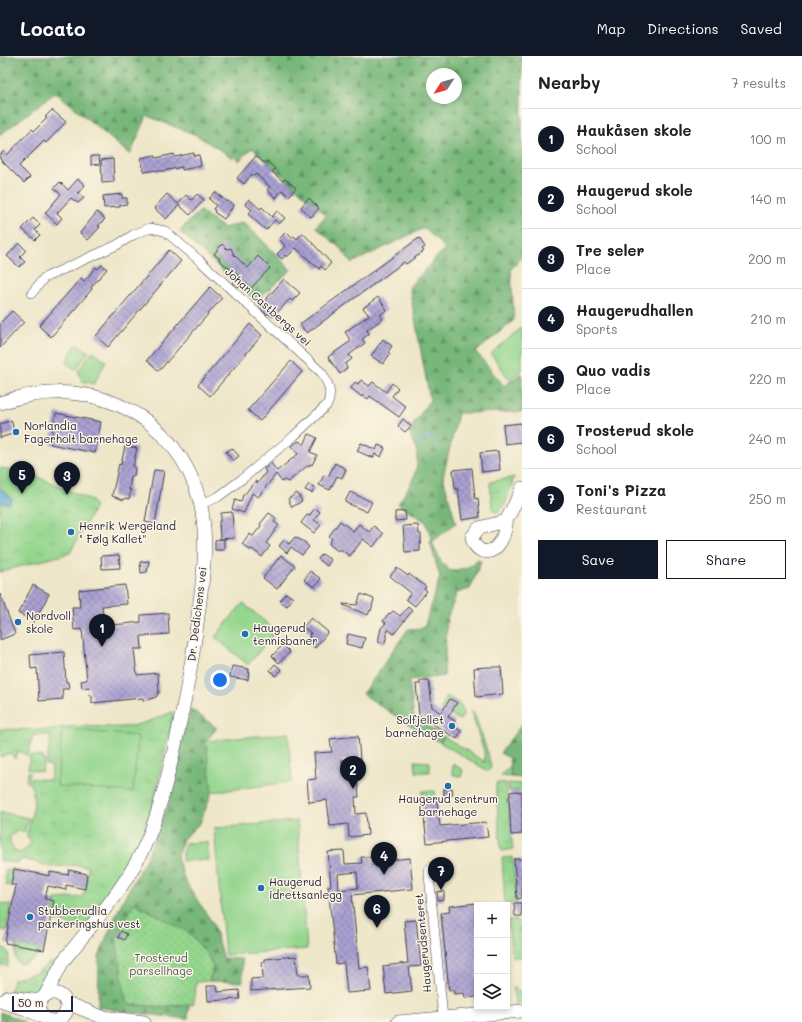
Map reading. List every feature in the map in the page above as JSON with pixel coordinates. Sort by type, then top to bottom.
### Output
[{"type":"street","name":"Johan Castbergs vei","points":[[32,293],[44,278],[117,245],[133,235],[150,228],[165,230],[322,373],[328,382],[330,392],[330,399],[327,405],[298,432],[242,479],[218,496],[201,504]]},
{"type":"street","name":"Dr. Dedichens vei","points":[[0,403],[32,394],[64,392],[93,396],[115,403],[137,414],[157,429],[176,450],[188,470],[201,504],[205,536],[200,604],[188,680],[164,792],[148,837],[133,868],[113,897],[63,961],[43,997]]},
{"type":"street","points":[[506,521],[522,488]]},
{"type":"street","name":"Haugerudsenteret","points":[[432,867],[429,871],[429,875],[443,1018]]},
{"type":"street","name":"Dr. Dedichens vei","points":[[65,1000],[62,988],[72,950]]},
{"type":"street","points":[[0,996],[33,1000],[54,993],[82,1013]]},
{"type":"street","points":[[41,1016],[38,1008],[43,997]]},
{"type":"street","points":[[61,1019],[67,1010],[65,1000]]},
{"type":"street","points":[[0,1001],[26,1009],[48,1021],[53,1022],[82,1013],[144,1022]]},
{"type":"street","points":[[398,1022],[522,1011]]},
{"type":"green space","points":[[0,56],[522,56],[522,257],[511,269],[514,320],[476,352],[504,386],[522,373],[522,412],[458,413],[443,477],[456,523],[432,542],[441,561],[450,571],[466,568],[478,559],[481,561],[470,589],[457,593],[447,618],[444,676],[409,680],[414,717],[443,736],[441,743],[400,719],[363,694],[408,629],[424,628],[440,577],[426,522],[398,504],[413,478],[417,464],[415,447],[408,432],[430,400],[409,287],[445,248],[424,228],[352,263],[342,250],[316,227],[326,215],[252,148],[239,161],[235,156],[233,158],[196,135],[147,116],[130,155],[56,92],[0,135]]},
{"type":"green space","points":[[200,211],[224,228],[243,222],[291,270],[256,301],[179,231]]},
{"type":"green space","points":[[522,327],[522,370],[509,379],[491,354]]},
{"type":"green space","points":[[77,344],[89,352],[76,369],[66,363]]},
{"type":"green space","points":[[93,351],[106,361],[94,384],[82,381],[78,371]]},
{"type":"green space","points":[[0,468],[29,473],[91,500],[95,507],[70,553],[0,572]]},
{"type":"green space","points":[[514,477],[505,505],[499,512],[494,511],[492,508],[490,482]]},
{"type":"green space","name":"Haugerud tennisbaner","points":[[243,603],[276,631],[248,665],[215,637]]},
{"type":"green space","points":[[447,696],[461,705],[464,713],[460,720],[441,709]]},
{"type":"green space","points":[[191,709],[217,728],[206,741],[212,792],[200,823],[183,839],[177,857],[185,881],[213,924],[223,958],[242,959],[243,982],[209,981],[213,967],[128,1004],[157,1007],[189,1005],[188,1019],[98,1007],[99,957],[122,902],[148,855],[168,805],[181,745]]},
{"type":"green space","points":[[473,711],[491,767],[488,771],[441,743],[443,736],[485,762],[484,751],[471,712]]},
{"type":"green space","points":[[172,712],[174,714],[153,804],[143,834],[135,847],[134,855],[122,875],[106,894],[89,920],[82,925],[72,926],[53,920],[55,899],[82,897],[86,888],[88,867],[77,865],[51,867],[23,859],[16,863],[0,861],[0,812],[29,818],[24,833],[19,830],[10,836],[12,846],[15,850],[19,853],[24,851],[31,843],[26,835],[34,804],[32,788],[26,780],[28,772],[30,772],[29,778],[50,780],[52,766],[43,764],[42,772],[28,769],[30,755],[44,757],[43,761],[47,761],[51,735],[33,735],[28,756],[19,751],[15,759],[10,753],[0,757],[0,729],[54,730],[77,726],[129,726],[147,722]]},
{"type":"green space","points":[[522,724],[522,778],[511,777],[509,758],[500,753]]},
{"type":"green space","points":[[62,729],[138,736],[133,792],[57,786]]},
{"type":"green space","points":[[288,733],[292,782],[212,792],[206,741]]},
{"type":"green space","points":[[415,761],[430,762],[430,772],[416,772]]},
{"type":"green space","points":[[453,764],[463,770],[461,777],[452,774]]},
{"type":"green space","points":[[510,767],[511,777],[501,776],[503,773]]},
{"type":"green space","points":[[505,783],[506,785],[513,849],[503,851],[501,850],[496,792],[496,784]]},
{"type":"green space","points":[[508,783],[522,784],[522,790],[509,791]]},
{"type":"green space","points":[[422,791],[435,791],[436,800],[423,802]]},
{"type":"green space","name":"Haugerud idrettsanlegg","points":[[297,821],[307,949],[225,955],[214,828]]},
{"type":"green space","points":[[208,842],[209,860],[182,861],[185,843]]},
{"type":"green space","points":[[512,857],[514,864],[514,879],[516,879],[516,894],[518,894],[516,896],[517,902],[510,904],[510,902],[505,902],[502,858]]},
{"type":"green space","points":[[6,869],[13,870],[10,886],[6,885]]},
{"type":"green space","points":[[0,903],[11,905],[6,931],[0,930]]},
{"type":"green space","name":"Trosterud parsellhage","points":[[134,903],[189,933],[207,954],[213,967],[209,981],[196,982],[193,1004],[163,1007],[128,1004],[125,995],[116,939]]},
{"type":"green space","points":[[510,920],[516,920],[519,922],[519,928],[521,928],[521,930],[519,930],[522,942],[522,957],[512,957]]},
{"type":"green space","points":[[17,945],[42,950],[32,960],[19,964],[15,957]]},
{"type":"green space","points":[[0,946],[7,950],[9,954],[8,966],[0,965]]},
{"type":"green space","points":[[50,962],[54,964],[38,988],[33,991],[20,993],[10,992],[13,980],[38,972]]},
{"type":"green space","points":[[513,987],[522,993],[522,1003],[515,1004]]},
{"type":"green space","points":[[0,1012],[25,1022],[0,1022]]},
{"type":"water","points":[[0,488],[12,499],[9,505],[0,502]]},
{"type":"building","points":[[52,110],[66,122],[46,143],[44,141],[19,166],[30,177],[24,183],[0,159],[0,155],[4,151],[7,155],[32,129],[34,131],[47,118],[45,117]]},
{"type":"building","points":[[194,153],[194,156],[199,155],[201,166],[182,170],[182,167],[163,171],[156,170],[144,172],[141,158],[155,155],[156,158],[174,154],[175,157]]},
{"type":"building","points":[[91,156],[99,156],[100,164],[91,165]]},
{"type":"building","points":[[256,156],[264,163],[267,161],[275,169],[272,172],[283,181],[285,179],[296,188],[289,196],[282,190],[276,198],[267,190],[270,187],[256,174],[254,176],[252,174],[244,184],[237,178]]},
{"type":"building","points":[[113,159],[114,182],[102,183],[101,160]]},
{"type":"building","points":[[78,179],[85,185],[78,193],[84,198],[78,203],[71,198],[57,213],[62,218],[57,224],[45,213],[61,194],[54,188],[60,182],[68,190]]},
{"type":"building","points":[[215,192],[227,202],[228,201],[234,205],[224,219],[214,212],[215,210],[213,209],[216,205],[209,199]]},
{"type":"building","points":[[122,194],[122,198],[127,198],[127,204],[120,205],[120,207],[104,208],[103,196]]},
{"type":"building","points":[[167,194],[178,204],[186,195],[192,200],[197,194],[204,200],[190,215],[179,205],[166,219],[154,208]]},
{"type":"building","points":[[309,198],[319,208],[311,217],[301,207]]},
{"type":"building","points":[[249,199],[260,209],[262,207],[272,217],[277,211],[285,218],[279,224],[275,220],[266,230],[248,214],[252,210],[245,204]]},
{"type":"building","points":[[97,212],[105,219],[88,240],[80,233]]},
{"type":"building","points":[[33,218],[40,225],[35,230],[40,235],[35,240],[22,229]]},
{"type":"building","points":[[286,232],[292,238],[294,236],[297,239],[303,233],[331,263],[325,270],[321,266],[319,269],[296,248],[287,257],[285,255],[282,259],[277,254],[285,246],[279,239]]},
{"type":"building","points":[[419,238],[425,247],[422,249],[424,251],[406,264],[404,262],[307,333],[304,330],[300,324]]},
{"type":"building","points":[[19,243],[26,250],[20,257],[25,262],[19,267],[7,256]]},
{"type":"building","points":[[222,244],[227,249],[231,248],[234,255],[248,268],[258,256],[270,268],[251,288],[245,282],[239,288],[233,283],[239,276],[219,260],[220,259],[214,254]]},
{"type":"building","points":[[169,250],[181,261],[108,347],[96,336]]},
{"type":"building","points":[[102,265],[107,269],[51,337],[39,326],[81,278],[84,281],[96,267],[98,269]]},
{"type":"building","points":[[284,279],[300,293],[292,301],[290,299],[273,317],[269,313],[267,315],[259,307]]},
{"type":"building","points":[[210,287],[222,298],[159,371],[147,360]]},
{"type":"building","points":[[378,297],[387,310],[380,315],[383,319],[367,330],[369,334],[362,339],[365,343],[349,355],[352,359],[345,364],[347,368],[340,374],[328,357],[351,341],[345,332],[369,315],[363,308]]},
{"type":"building","points":[[12,311],[24,322],[0,348],[0,323]]},
{"type":"building","points":[[250,324],[262,335],[210,396],[198,385]]},
{"type":"building","points":[[383,339],[392,346],[388,352],[390,354],[383,364],[371,356]]},
{"type":"building","points":[[291,361],[302,372],[260,421],[248,410]]},
{"type":"building","points":[[361,380],[369,386],[373,382],[386,392],[392,383],[398,388],[392,396],[406,407],[399,417],[370,396],[368,399],[363,395],[362,397],[351,388],[355,382],[358,384]]},
{"type":"building","points":[[56,413],[101,422],[95,453],[50,444]]},
{"type":"building","points":[[403,419],[411,426],[405,432],[398,426]]},
{"type":"building","points":[[11,420],[15,433],[0,438],[0,424]]},
{"type":"building","points":[[521,423],[522,442],[505,444],[503,425]]},
{"type":"building","points":[[309,434],[317,438],[310,452],[317,455],[312,465],[310,464],[307,466],[288,482],[284,480],[282,482],[276,474],[258,497],[252,493],[244,513],[232,509],[235,500],[241,502],[243,495],[255,481],[258,483],[266,472],[264,469],[271,463],[277,471],[298,454],[291,446],[299,441],[304,445]]},
{"type":"building","points":[[361,443],[376,450],[378,445],[385,448],[381,457],[375,454],[373,458],[357,451]]},
{"type":"building","points":[[125,446],[137,448],[133,467],[135,467],[134,476],[131,476],[129,490],[131,490],[129,499],[125,498],[124,500],[112,496],[119,464],[121,465]]},
{"type":"building","points":[[232,448],[239,456],[233,461],[226,452]]},
{"type":"building","points":[[498,451],[500,470],[482,472],[480,453]]},
{"type":"building","points":[[335,463],[346,469],[342,478],[337,476],[330,490],[319,485],[324,475],[328,477]]},
{"type":"building","points":[[472,468],[475,499],[478,498],[480,517],[462,520],[458,489],[455,489],[453,470]]},
{"type":"building","points":[[154,470],[164,471],[155,524],[145,522]]},
{"type":"building","points":[[309,484],[315,488],[312,493],[305,490]]},
{"type":"building","points":[[350,492],[372,502],[367,512],[345,502]]},
{"type":"building","points":[[297,493],[302,501],[292,507],[288,499]]},
{"type":"building","points":[[315,508],[320,512],[314,520],[321,525],[314,533],[301,523]]},
{"type":"building","points":[[405,511],[406,520],[395,521],[395,512]]},
{"type":"building","points":[[232,512],[234,538],[220,539],[219,521],[221,521],[221,513]]},
{"type":"building","points":[[269,513],[276,518],[274,522],[279,525],[266,543],[270,546],[262,557],[252,549],[250,550],[242,544],[249,534],[253,536]]},
{"type":"building","points":[[340,521],[353,531],[359,524],[369,532],[374,526],[383,534],[373,547],[363,539],[350,556],[340,549],[338,551],[329,544],[332,539],[329,536]]},
{"type":"building","points":[[418,525],[419,534],[421,534],[420,551],[405,552],[403,526]]},
{"type":"building","points":[[295,537],[306,543],[309,547],[302,555],[291,547],[287,553],[279,546],[284,540],[289,544]]},
{"type":"building","points":[[224,539],[224,550],[215,550],[215,540]]},
{"type":"building","points":[[322,554],[331,560],[327,566],[318,559]]},
{"type":"building","points":[[119,555],[120,568],[102,569],[101,556]]},
{"type":"building","points":[[281,555],[295,566],[277,589],[263,578]]},
{"type":"building","points":[[149,561],[147,572],[141,573],[140,562]]},
{"type":"building","points":[[397,568],[408,576],[409,574],[426,587],[424,589],[427,591],[415,606],[406,599],[411,593],[390,576]]},
{"type":"building","points":[[310,571],[321,579],[314,587],[304,580]]},
{"type":"building","points":[[33,585],[49,594],[34,622],[18,613]]},
{"type":"building","points":[[125,585],[127,604],[102,606],[104,626],[141,622],[141,615],[168,613],[169,634],[141,636],[142,649],[134,649],[137,675],[158,673],[159,692],[156,697],[143,701],[143,698],[92,703],[92,695],[90,696],[89,687],[82,688],[81,681],[87,680],[82,629],[74,630],[72,607],[80,607],[79,590]]},
{"type":"building","points":[[286,593],[293,598],[287,606],[280,601]]},
{"type":"building","points":[[0,594],[15,634],[0,640]]},
{"type":"building","points":[[361,594],[374,599],[371,611],[370,610],[368,615],[343,605],[357,605]]},
{"type":"building","points":[[408,607],[412,611],[394,634],[388,629],[385,643],[378,642],[381,628],[386,623],[383,621],[389,613],[390,614],[393,611],[400,616]]},
{"type":"building","points":[[311,618],[328,632],[315,648],[307,641],[311,633],[303,627]]},
{"type":"building","points":[[348,634],[365,638],[362,648],[346,644]]},
{"type":"building","points":[[283,645],[290,652],[279,663],[272,656]]},
{"type":"building","points":[[64,652],[66,682],[68,682],[69,689],[62,689],[63,699],[39,701],[37,668],[31,669],[30,655]]},
{"type":"building","points":[[275,664],[282,670],[275,676],[270,670]]},
{"type":"building","points":[[232,666],[249,669],[248,680],[230,677]]},
{"type":"building","points":[[501,667],[503,694],[476,697],[474,668]]},
{"type":"building","points":[[420,681],[429,681],[432,707],[441,713],[450,699],[457,703],[448,717],[455,721],[453,724],[455,726],[454,727],[461,731],[457,739],[419,715],[416,684],[420,684]]},
{"type":"building","points":[[358,736],[360,759],[342,760],[344,776],[357,775],[359,797],[355,797],[356,814],[366,813],[368,835],[349,837],[348,824],[330,826],[327,800],[309,802],[307,780],[316,779],[314,753],[332,752],[330,739]]},
{"type":"building","points":[[452,788],[453,795],[444,796],[444,789]]},
{"type":"building","points":[[510,792],[522,792],[522,834],[511,835],[509,797]]},
{"type":"building","points":[[437,801],[440,826],[486,822],[488,837],[427,843],[422,802]]},
{"type":"building","points":[[344,851],[345,864],[362,863],[361,857],[372,857],[372,862],[410,858],[413,889],[352,895],[359,968],[368,967],[371,991],[347,993],[344,963],[336,964],[328,886],[331,886],[328,852]],"holes":[[[357,872],[358,888],[339,890],[338,874]]]},
{"type":"building","points":[[514,859],[522,859],[522,898],[517,899]]},
{"type":"building","points":[[14,869],[50,876],[50,872],[68,875],[69,870],[87,874],[85,889],[66,885],[66,890],[48,886],[45,899],[54,901],[44,950],[5,943],[16,885],[11,885]]},
{"type":"building","points":[[444,891],[444,900],[438,901],[437,892]]},
{"type":"building","points":[[474,903],[474,997],[465,998],[464,993],[454,994],[454,990],[449,990],[441,913],[450,912],[449,906]]},
{"type":"building","points":[[514,903],[522,903],[522,916],[515,916]]},
{"type":"building","points":[[416,920],[421,966],[409,967],[412,991],[386,994],[383,966],[408,963],[404,921]]},
{"type":"building","points":[[121,931],[127,934],[124,940],[118,937]]},
{"type":"building","points":[[296,956],[298,975],[309,975],[310,987],[251,991],[251,979],[263,978],[262,962],[265,962],[265,959]]},
{"type":"building","points":[[207,986],[217,986],[218,992],[239,990],[240,999],[208,1001]]},
{"type":"waterway","points":[[418,444],[426,437],[433,437]]},
{"type":"place","name":"Norlandia Fagerholt barnehage","points":[[16,432]]},
{"type":"place","name":"Quo vadis","points":[[22,494]]},
{"type":"place","name":"Tre seler","points":[[67,495]]},
{"type":"place","name":"Henrik Wergeland \" Følg Kallet\"","points":[[71,532]]},
{"type":"place","name":"Nordvoll skole","points":[[18,622]]},
{"type":"place","name":"Haugerud tennisbaner","points":[[245,634]]},
{"type":"place","name":"Haukåsen skole","points":[[102,647]]},
{"type":"place","name":"Solfjellet barnehage","points":[[452,726]]},
{"type":"place","name":"Haugerud sentrum barnehage","points":[[448,786]]},
{"type":"place","name":"Haugerud skole","points":[[353,789]]},
{"type":"place","name":"Haugerudhallen","points":[[384,875]]},
{"type":"place","name":"Haugerud idrettsanlegg","points":[[261,888]]},
{"type":"place","name":"Toni's Pizza","points":[[441,890]]},
{"type":"place","name":"Stubberudlia parkeringshus vest","points":[[30,917]]},
{"type":"place","name":"Trosterud skole","points":[[377,928]]}]
